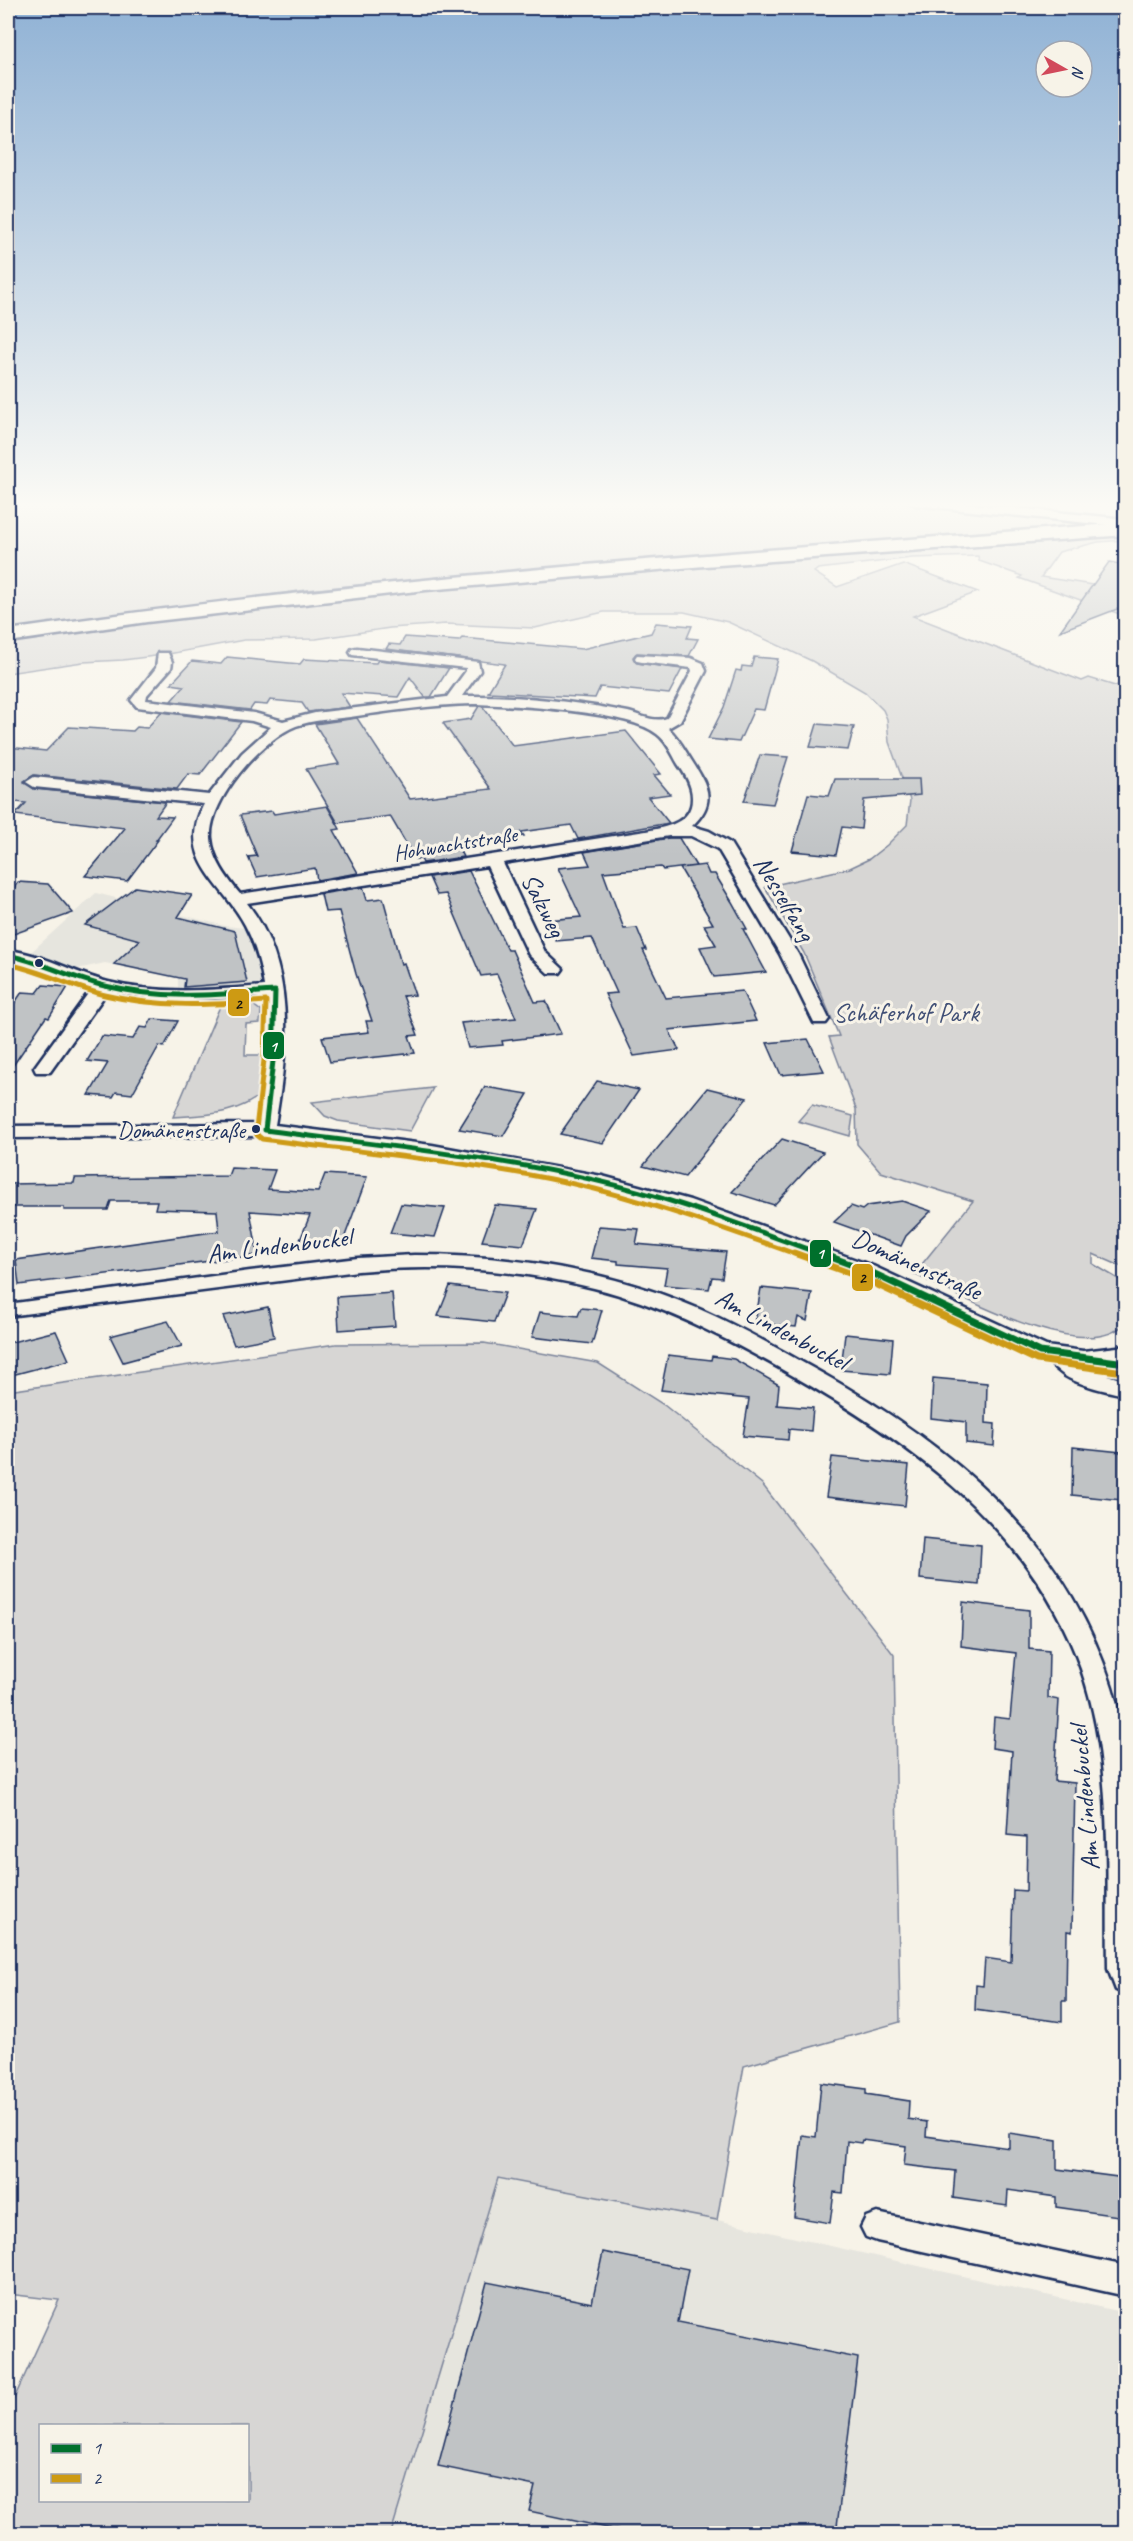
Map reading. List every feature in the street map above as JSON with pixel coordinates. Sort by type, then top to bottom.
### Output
[{"type":"main road","points":[[8,636],[123,620]]},
{"type":"street","points":[[357,652],[473,664],[473,671],[451,701]]},
{"type":"street","points":[[163,656],[164,668],[140,694],[138,700],[142,704],[254,717],[283,726]]},
{"type":"street","points":[[642,658],[692,662],[698,666],[699,671],[673,721],[657,727]]},
{"type":"street","points":[[265,1130],[272,1076],[275,991],[254,925],[213,870],[206,854],[203,838],[207,815],[213,800],[260,742],[283,726],[302,721],[354,712],[451,701],[495,701],[627,716],[657,727],[670,740],[700,788],[702,800],[697,812],[681,828]]},
{"type":"street","points":[[34,782],[213,800]]},
{"type":"street","name":"Hohwachtstraße","points":[[235,900],[646,836],[681,828]]},
{"type":"street","name":"Nesselfang","points":[[681,828],[708,836],[724,846],[789,954],[819,1019]]},
{"type":"street","name":"Salzweg","points":[[493,860],[538,955],[554,969]]},
{"type":"street","points":[[8,955],[42,964],[102,986],[130,992],[176,996],[275,991]]},
{"type":"street","points":[[43,1068],[102,986]]},
{"type":"street","name":"Domänenstraße","points":[[8,1132],[265,1130],[504,1162],[595,1180],[683,1204],[866,1270],[1040,1352],[1057,1356],[1119,1358]]},
{"type":"street","name":"Am Lindenbuckel","points":[[8,1310],[205,1282],[364,1264],[431,1261],[488,1264],[572,1275],[654,1299],[695,1315],[754,1344],[866,1408],[926,1448],[969,1484],[1006,1521],[1053,1585],[1076,1624],[1098,1684],[1113,1747],[1117,1791],[1122,1969],[1125,1982]]},
{"type":"street","name":"Domänenstraße","points":[[1057,1356],[1074,1372],[1125,1388]]},
{"type":"street","points":[[877,2227],[1125,2281]]},
{"type":"shaded area","points":[[96,893],[225,926],[245,928],[259,962],[266,991],[178,995],[178,978],[105,963],[77,969],[29,954]]},
{"type":"shaded area","points":[[498,2177],[717,2220],[1125,2313],[1125,2533],[391,2534]]},
{"type":"green space","points":[[8,620],[91,620],[8,631]]},
{"type":"green space","points":[[167,620],[571,620],[535,628],[446,624],[390,628],[316,639],[244,640],[163,655],[83,662],[8,673],[8,641]]},
{"type":"green space","name":"Schäferhof Park","points":[[717,620],[922,620],[1082,681],[1089,678],[1115,686],[1125,682],[1125,1268],[1093,1254],[1093,1264],[1125,1283],[1125,1323],[1106,1334],[1082,1337],[1052,1332],[989,1310],[914,1274],[973,1201],[881,1172],[857,1144],[856,1109],[829,1037],[839,1036],[804,953],[765,887],[850,868],[869,859],[907,825],[910,800],[889,742],[887,719],[883,710],[865,692],[812,661],[728,622]]},
{"type":"green space","points":[[221,1004],[253,1005],[261,1011],[260,1023],[246,1024],[245,1055],[265,1055],[263,1092],[254,1100],[232,1109],[209,1114],[173,1117]]},
{"type":"green space","points":[[433,1088],[410,1131],[338,1121],[325,1116],[312,1102]]},
{"type":"green space","points":[[812,1105],[853,1116],[850,1136],[798,1121]]},
{"type":"green space","points":[[484,1343],[598,1363],[664,1405],[762,1484],[894,1655],[900,2022],[744,2066],[717,2220],[498,2178],[391,2533],[18,2534],[8,2531],[8,2412],[59,2300],[8,2294],[8,1391],[336,1344]]},
{"type":"building","points":[[1068,620],[1090,620],[1060,631]]},
{"type":"building","points":[[656,623],[692,626],[687,638],[698,639],[689,656],[637,653],[633,657],[637,663],[682,669],[669,694],[600,687],[595,698],[488,692],[505,664],[386,649],[389,644],[400,645],[405,637],[459,641],[462,638],[582,649],[651,633]]},
{"type":"building","points":[[227,657],[300,664],[304,659],[376,663],[378,660],[449,668],[431,697],[425,697],[410,677],[398,697],[341,693],[350,707],[308,712],[302,703],[270,700],[267,705],[254,704],[250,710],[171,701],[184,686],[171,684],[192,661],[221,664]]},
{"type":"building","points":[[754,657],[778,659],[764,710],[754,709],[739,742],[708,739],[724,707],[736,670],[741,671],[742,666],[751,667]]},
{"type":"building","points":[[479,706],[483,707],[513,746],[626,731],[661,774],[654,775],[670,794],[648,797],[669,823],[578,839],[571,825],[521,832],[524,836],[457,845],[463,857],[423,863],[421,859],[415,859],[390,816],[338,823],[306,769],[339,764],[315,724],[357,718],[410,799],[491,789],[443,723],[471,719]]},
{"type":"building","points":[[161,712],[241,722],[200,775],[188,774],[177,789],[34,775],[24,781],[34,789],[166,802],[156,816],[173,817],[127,881],[85,876],[125,828],[15,815],[26,803],[8,801],[8,747],[46,751],[69,727],[133,731],[137,727],[147,728]]},
{"type":"building","points":[[817,724],[854,727],[848,750],[810,747]]},
{"type":"building","points":[[760,755],[788,757],[773,804],[744,801]]},
{"type":"building","points":[[835,779],[919,779],[920,795],[864,800],[861,829],[842,827],[836,855],[792,851],[808,794],[829,796]]},
{"type":"building","points":[[327,806],[340,829],[334,830],[358,873],[317,880],[315,868],[257,877],[248,857],[257,856],[240,815],[272,811],[274,814]]},
{"type":"building","points":[[679,838],[696,866],[663,870],[661,867],[603,872],[624,929],[637,928],[646,950],[643,950],[666,998],[742,991],[756,1021],[669,1030],[679,1050],[634,1056],[605,994],[617,993],[592,938],[556,941],[548,920],[581,917],[558,868],[590,865],[584,852]]},
{"type":"building","points":[[705,865],[709,874],[715,874],[732,902],[747,929],[743,929],[766,972],[714,977],[700,947],[716,945],[704,925],[713,924],[680,868]]},
{"type":"building","points":[[469,871],[508,950],[512,950],[535,1002],[546,1001],[561,1034],[502,1041],[503,1045],[468,1048],[461,1023],[516,1018],[497,974],[481,976],[446,894],[437,895],[429,877]]},
{"type":"building","points":[[18,882],[48,884],[73,913],[8,936],[8,896]]},
{"type":"building","points":[[135,887],[192,895],[178,917],[235,931],[247,982],[184,987],[185,979],[114,964],[140,940],[85,925]]},
{"type":"building","points":[[363,887],[367,900],[383,898],[401,964],[404,963],[415,995],[403,996],[418,1035],[409,1036],[415,1053],[330,1062],[322,1037],[369,1032],[366,1021],[372,1021],[356,974],[339,911],[325,912],[321,894]]},
{"type":"building","points":[[43,985],[68,987],[49,1018],[46,1017],[8,1073],[8,1013],[22,992],[37,993]]},
{"type":"building","points":[[152,1019],[178,1021],[164,1047],[159,1046],[132,1094],[116,1092],[113,1097],[89,1095],[108,1063],[87,1061],[102,1036],[133,1039],[140,1027],[147,1028]]},
{"type":"building","points":[[808,1039],[824,1071],[781,1075],[767,1043]]},
{"type":"building","points":[[597,1081],[639,1090],[603,1143],[560,1134]]},
{"type":"building","points":[[485,1087],[528,1094],[503,1136],[459,1129]]},
{"type":"building","points":[[707,1088],[747,1098],[685,1177],[643,1166]]},
{"type":"building","points":[[782,1139],[823,1152],[774,1205],[732,1192]]},
{"type":"building","points":[[231,1168],[275,1170],[268,1189],[318,1192],[325,1174],[367,1177],[342,1244],[300,1240],[310,1215],[250,1211],[258,1255],[19,1285],[16,1260],[219,1231],[217,1211],[155,1209],[157,1201],[111,1201],[108,1210],[8,1207],[8,1184],[74,1183],[75,1178],[228,1176]]},
{"type":"building","points":[[902,1201],[931,1211],[906,1236],[901,1246],[834,1222],[851,1206],[862,1210],[867,1206]]},
{"type":"building","points":[[401,1204],[445,1208],[435,1237],[390,1233]]},
{"type":"building","points":[[495,1205],[537,1209],[523,1245],[482,1241]]},
{"type":"building","points":[[599,1226],[639,1229],[636,1244],[726,1252],[722,1278],[712,1277],[709,1289],[664,1285],[667,1268],[618,1264],[618,1261],[591,1258]]},
{"type":"building","points":[[450,1286],[505,1293],[494,1322],[438,1316]]},
{"type":"building","points":[[761,1288],[812,1293],[807,1321],[798,1317],[796,1327],[755,1323]]},
{"type":"building","points":[[392,1293],[395,1326],[339,1330],[337,1297]]},
{"type":"building","points":[[268,1307],[274,1337],[234,1345],[223,1316]]},
{"type":"building","points":[[581,1308],[602,1310],[592,1344],[532,1337],[540,1312],[578,1316]]},
{"type":"building","points":[[168,1321],[182,1346],[123,1362],[110,1336]]},
{"type":"building","points":[[56,1331],[69,1360],[8,1376],[8,1343]]},
{"type":"building","points":[[845,1334],[893,1339],[890,1374],[841,1370]]},
{"type":"building","points":[[668,1355],[711,1360],[712,1356],[734,1359],[779,1385],[777,1405],[813,1408],[811,1431],[789,1429],[788,1440],[743,1436],[749,1399],[661,1390]]},
{"type":"building","points":[[933,1378],[987,1383],[986,1423],[995,1424],[994,1446],[966,1443],[966,1422],[931,1418]]},
{"type":"building","points":[[1073,1447],[1121,1452],[1122,1500],[1072,1495]]},
{"type":"building","points":[[832,1457],[909,1465],[905,1506],[826,1497]]},
{"type":"building","points":[[923,1539],[981,1545],[979,1585],[920,1579]]},
{"type":"building","points":[[963,1602],[1029,1610],[1029,1649],[1049,1651],[1048,1698],[1059,1700],[1054,1781],[1075,1783],[1072,1932],[1067,1931],[1066,2001],[1062,2001],[1062,2022],[975,2010],[976,1985],[983,1986],[985,1958],[1011,1962],[1013,1890],[1026,1891],[1027,1837],[1007,1835],[1012,1751],[992,1748],[994,1717],[1010,1719],[1016,1653],[961,1646]]},
{"type":"building","points":[[821,2083],[866,2089],[866,2094],[909,2101],[908,2119],[927,2122],[926,2136],[1009,2148],[1009,2133],[1057,2140],[1057,2169],[1125,2178],[1125,2217],[1056,2207],[1056,2197],[1008,2190],[1007,2206],[953,2198],[955,2171],[904,2165],[906,2146],[862,2140],[861,2143],[847,2141],[843,2193],[834,2192],[830,2223],[794,2217],[802,2135],[816,2137]]},
{"type":"building","points":[[603,2252],[688,2269],[678,2322],[858,2358],[836,2534],[635,2534],[529,2511],[535,2486],[438,2466],[487,2282],[592,2303]]},
{"type":"transit line","name":"1","points":[[8,955],[33,961],[93,983],[147,994],[189,996],[275,991],[273,1061],[265,1130],[504,1162],[595,1180],[683,1204],[866,1270],[1040,1352],[1126,1363]]},
{"type":"transit line","name":"2","points":[[8,964],[32,970],[92,992],[144,1002],[226,1004],[266,1001],[264,1060],[256,1129],[257,1135],[262,1139],[503,1171],[593,1189],[680,1213],[863,1278],[1037,1360],[1124,1372]]},
{"type":"place","name":"Domänenstraße","points":[[256,1129]]}]
